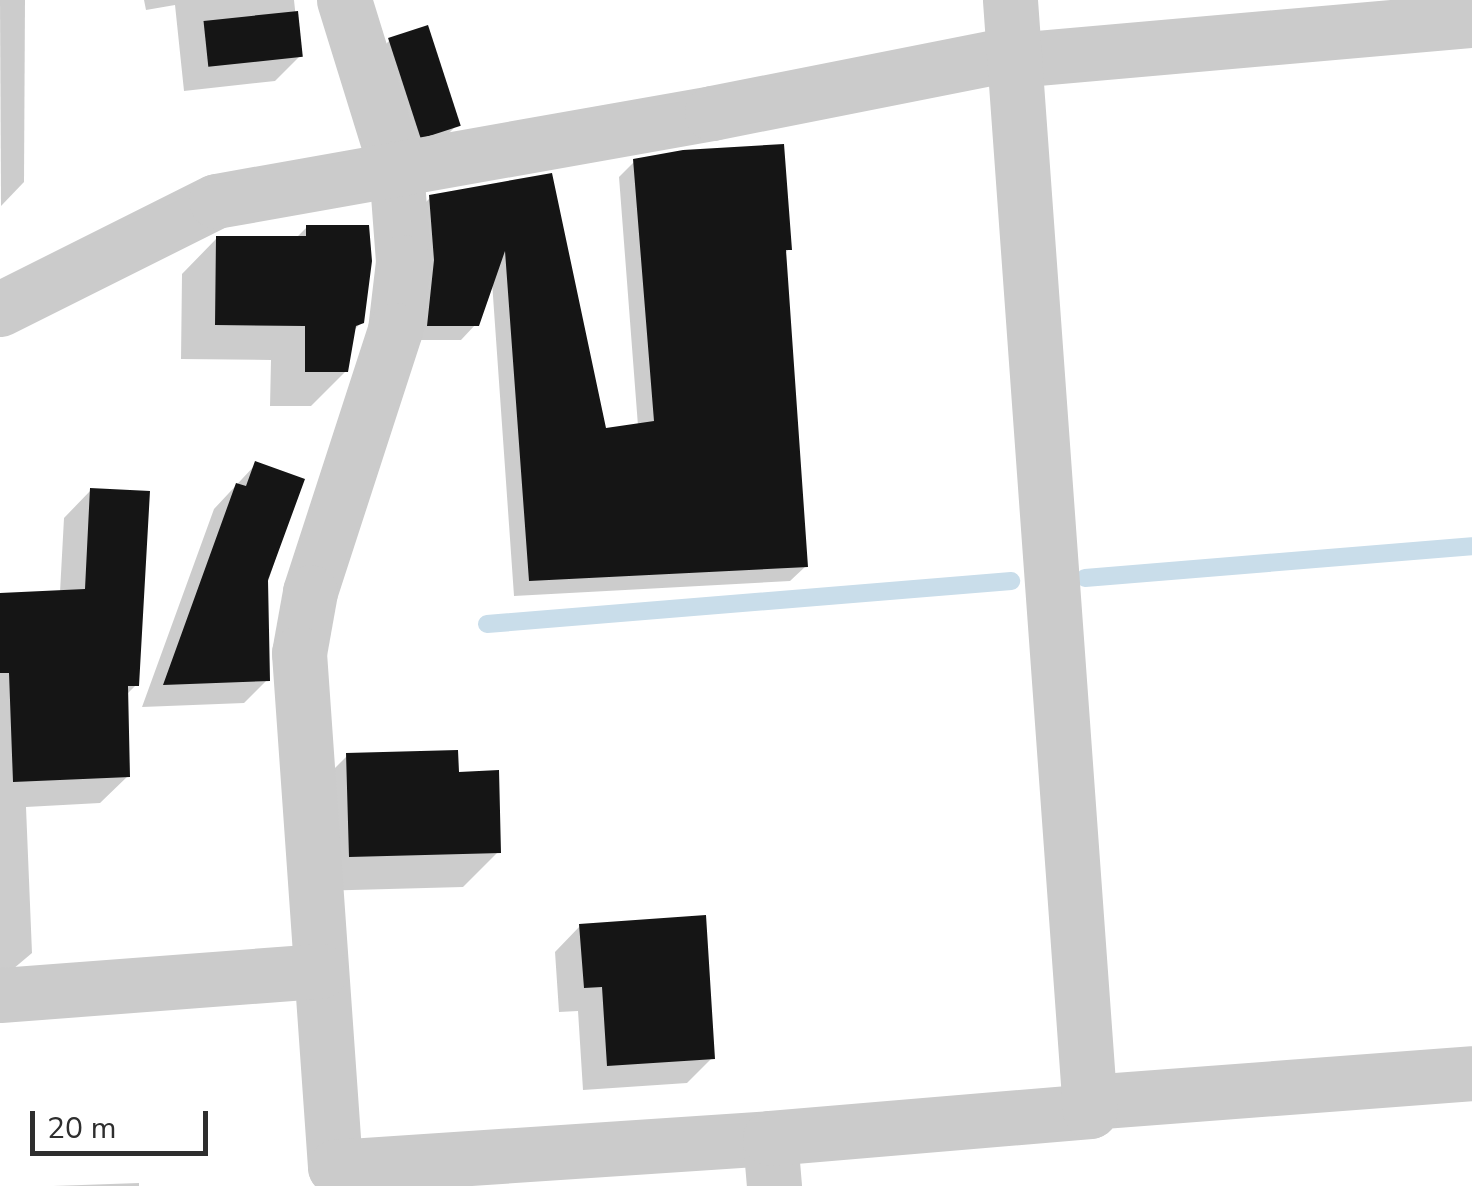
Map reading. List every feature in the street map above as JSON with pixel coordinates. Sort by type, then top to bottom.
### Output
[{"type":"street","points":[[344,0],[396,168],[403,262],[396,330],[310,592],[299,654],[334,1167],[772,1162],[1090,1111],[1013,38]]},
{"type":"street","points":[[0,308],[216,201],[712,113],[1013,38],[1472,20]]},
{"type":"street","points":[[0,995],[320,972]]},
{"type":"street","points":[[1089,1102],[1472,1073]]},
{"type":"building","points":[[298,11],[303,57],[208,67],[204,21]]},
{"type":"building","points":[[428,25],[461,126],[421,139],[388,38]]},
{"type":"building","points":[[784,144],[792,250],[786,250],[808,567],[529,581],[505,251],[479,326],[427,326],[434,260],[429,195],[552,173],[606,428],[654,421],[633,159],[683,150]]},
{"type":"building","points":[[306,225],[369,225],[372,261],[364,323],[356,326],[348,372],[305,372],[305,326],[215,325],[216,236],[306,236]]},
{"type":"building","points":[[255,461],[305,479],[268,580],[270,681],[163,685],[236,483],[246,486]]},
{"type":"building","points":[[90,488],[150,491],[139,686],[128,686],[130,777],[13,782],[9,673],[0,673],[0,593],[85,589]]},
{"type":"building","points":[[458,750],[459,772],[499,770],[501,853],[349,857],[346,753]]},
{"type":"building","points":[[706,915],[715,1059],[607,1066],[602,987],[584,988],[579,924]]},
{"type":"waterway","points":[[1085,578],[1472,546]]},
{"type":"waterway","points":[[487,624],[1011,581]]}]
